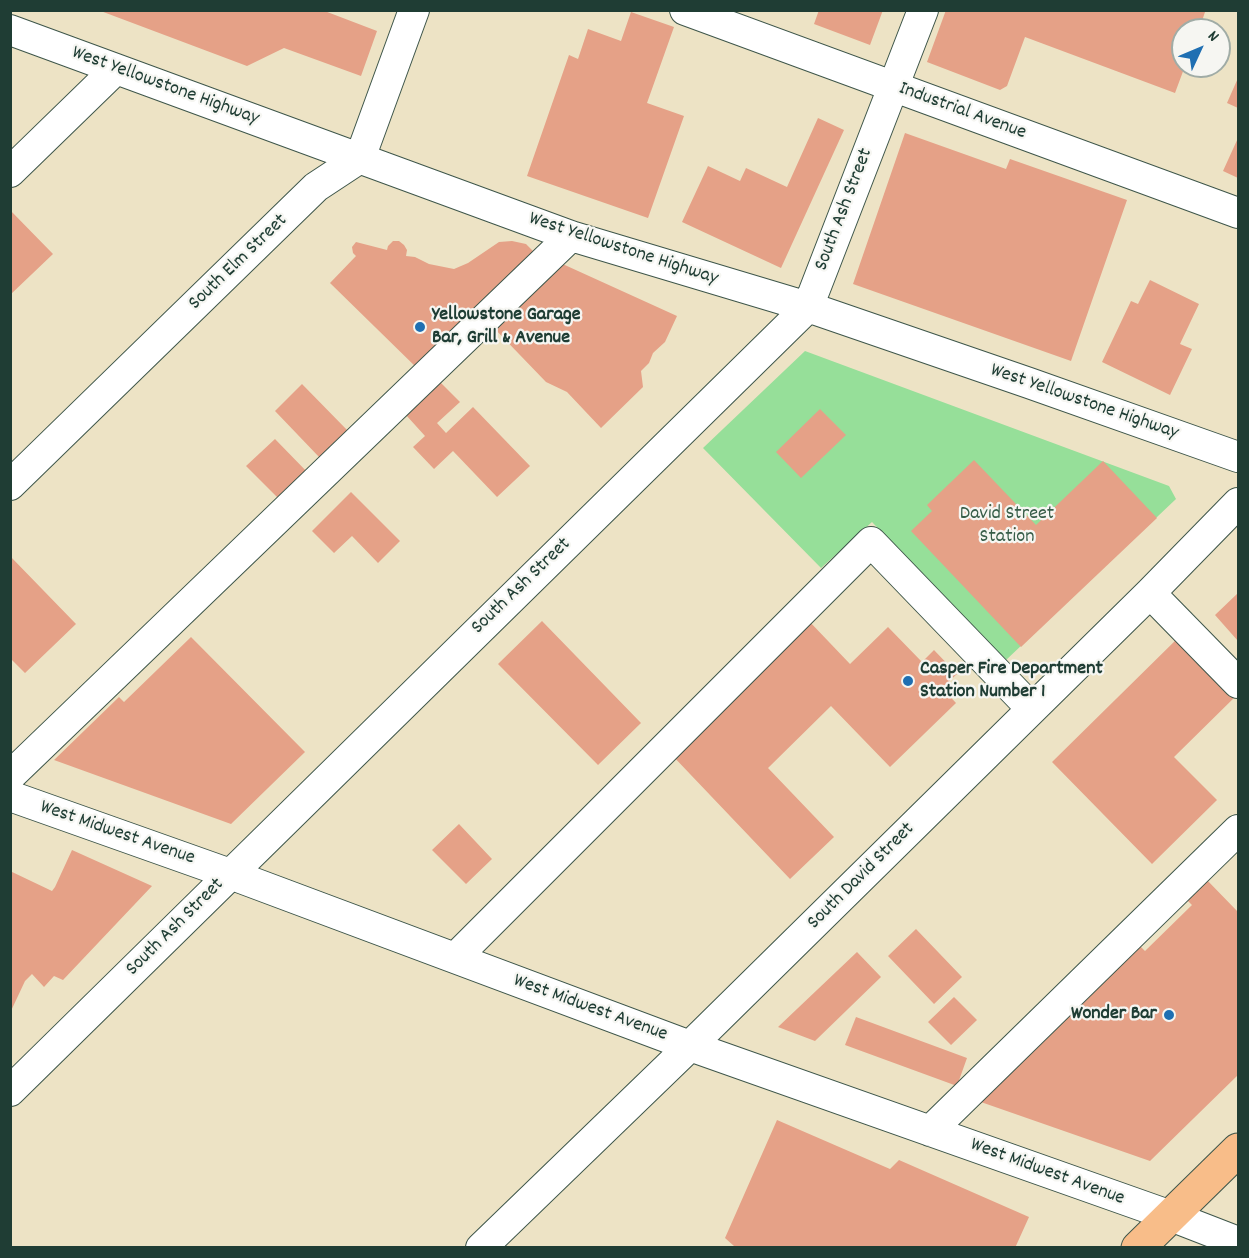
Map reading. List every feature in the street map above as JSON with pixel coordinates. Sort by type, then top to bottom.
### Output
[{"type":"main road","points":[[1138,1248],[1239,1150]]},
{"type":"street","points":[[360,158],[414,10]]},
{"type":"street","name":"Industrial Avenue","points":[[685,10],[1239,213]]},
{"type":"street","name":"South Ash Street","points":[[10,1091],[808,307],[923,10]]},
{"type":"street","name":"West Yellowstone Highway","points":[[10,30],[571,236],[808,307],[1239,457]]},
{"type":"street","points":[[10,172],[116,69]]},
{"type":"street","name":"South Elm Street","points":[[10,485],[316,187],[360,158]]},
{"type":"street","points":[[10,776],[571,236]]},
{"type":"street","name":"South David Street","points":[[481,1248],[690,1046],[1150,593],[1239,502]]},
{"type":"street","points":[[455,958],[871,542],[1032,709]]},
{"type":"street","points":[[1150,593],[1239,683]]},
{"type":"street","name":"West Midwest Avenue","points":[[10,796],[230,874],[690,1046],[1239,1242]]},
{"type":"street","points":[[930,1131],[1239,830]]},
{"type":"green space","name":"David Street Station","points":[[805,351],[1169,486],[1176,499],[1005,661],[872,522],[821,568],[703,448]]},
{"type":"building","points":[[98,10],[322,10],[377,31],[361,76],[284,48],[247,66]]},
{"type":"building","points":[[819,10],[883,10],[870,45],[814,24]]},
{"type":"building","points":[[946,10],[1201,10],[1205,12],[1203,18],[1171,18],[1171,78],[1181,78],[1175,93],[1025,37],[1007,86],[1000,90],[927,62]]},
{"type":"building","points":[[631,12],[674,27],[647,103],[684,116],[648,218],[527,176],[569,55],[578,59],[588,29],[621,41]]},
{"type":"building","points":[[1238,78],[1238,108],[1227,103]]},
{"type":"building","points":[[818,118],[844,130],[781,268],[682,222],[708,166],[740,181],[746,168],[787,187]]},
{"type":"building","points":[[905,133],[1006,169],[1010,159],[1127,200],[1071,361],[853,284]]},
{"type":"building","points":[[1238,138],[1238,178],[1223,171]]},
{"type":"building","points":[[10,210],[53,254],[10,295]]},
{"type":"building","name":"Yellowstone Garage Bar, Grill & Avenue","points":[[393,241],[399,241],[404,245],[407,250],[406,256],[454,269],[468,263],[499,242],[512,241],[526,244],[536,254],[421,372],[330,283],[356,256],[352,247],[356,242],[387,250]]},
{"type":"building","points":[[556,261],[677,316],[665,342],[653,353],[649,363],[641,371],[643,387],[601,428],[567,392],[546,382],[492,326]]},
{"type":"building","points":[[1150,280],[1199,304],[1180,344],[1192,349],[1170,395],[1102,362],[1131,301],[1138,304]]},
{"type":"building","points":[[440,382],[460,402],[437,423],[446,433],[473,407],[530,466],[497,497],[453,451],[434,469],[413,447],[425,436],[406,415]]},
{"type":"building","points":[[302,384],[348,431],[320,458],[275,411]]},
{"type":"building","points":[[820,409],[846,435],[801,478],[776,452]]},
{"type":"building","points":[[275,439],[311,476],[283,503],[246,466]]},
{"type":"building","points":[[974,460],[1036,525],[1103,461],[1157,518],[1021,647],[911,531],[932,511],[927,505]]},
{"type":"building","points":[[351,492],[400,541],[378,563],[352,536],[334,553],[312,531]]},
{"type":"building","points":[[10,556],[76,624],[25,673],[10,658]]},
{"type":"building","points":[[1238,593],[1238,641],[1215,615]]},
{"type":"building","points":[[808,620],[850,664],[888,627],[922,662],[934,650],[957,674],[942,688],[956,703],[890,767],[831,706],[768,768],[834,837],[790,879],[670,753]]},
{"type":"building","points":[[542,621],[641,723],[598,765],[498,664]]},
{"type":"building","points":[[1181,635],[1238,694],[1174,757],[1217,800],[1152,864],[1052,762]]},
{"type":"building","points":[[191,637],[305,752],[231,824],[54,760],[119,697],[124,702]]},
{"type":"building","points":[[459,824],[492,859],[466,884],[432,850]]},
{"type":"building","points":[[72,850],[152,886],[63,980],[54,976],[44,987],[32,974],[25,981],[10,1013],[10,871],[52,891]]},
{"type":"building","points":[[1205,878],[1238,912],[1238,1075],[1150,1161],[978,1101],[1136,942],[1145,951],[1192,905],[1185,898]]},
{"type":"building","points":[[916,929],[962,977],[934,1004],[888,956]]},
{"type":"building","points":[[857,952],[881,977],[815,1041],[778,1027]]},
{"type":"building","points":[[954,997],[977,1020],[951,1045],[928,1022]]},
{"type":"building","points":[[856,1017],[967,1058],[957,1086],[845,1045]]},
{"type":"building","points":[[777,1120],[890,1169],[899,1160],[1029,1217],[1015,1248],[737,1248],[725,1238]]},
{"type":"place","name":"Yellowstone Garage Bar, Grill & Avenue","points":[[420,327]]},
{"type":"place","name":"Casper Fire Department Station Number 1","points":[[908,681]]},
{"type":"place","name":"Wonder Bar","points":[[1169,1015]]}]
